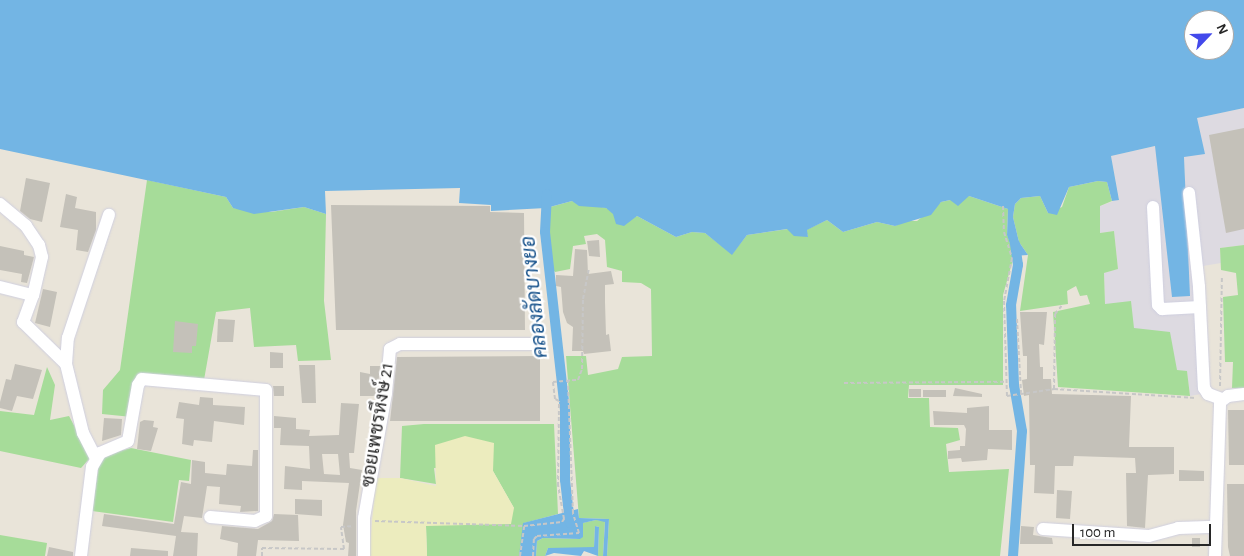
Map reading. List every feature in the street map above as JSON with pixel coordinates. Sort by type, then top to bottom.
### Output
[{"type":"street","points":[[1189,193],[1200,308],[1204,388],[1208,394],[1223,399],[1244,394]]},
{"type":"street","points":[[0,204],[26,226],[39,245],[42,257],[33,295],[23,322],[66,364]]},
{"type":"street","points":[[1154,207],[1158,304],[1162,309],[1200,308]]},
{"type":"street","points":[[96,459],[83,433],[66,364],[68,338],[109,215]]},
{"type":"street","points":[[0,287],[33,295]]},
{"type":"street","name":"ซอยเพชรหึงษ์ 21","points":[[364,556],[364,523],[386,393],[390,349],[400,344],[534,344]]},
{"type":"street","points":[[81,556],[92,467],[96,459],[108,447],[128,441],[138,384],[142,380],[266,390],[266,516],[255,521],[210,517]]},
{"type":"street","points":[[1215,556],[1223,399]]},
{"type":"street","points":[[1042,529],[1149,536],[1178,528],[1216,527]]},
{"type":"path","points":[[1003,206],[1004,232],[1012,258],[1004,301],[1007,396],[1054,389],[1201,398]]},
{"type":"path","points":[[262,556],[262,548],[344,549],[342,527],[364,523],[524,526],[558,523],[564,519],[558,486],[559,401],[555,399],[553,382],[578,380],[582,368],[583,299],[589,268]]},
{"type":"path","points":[[1222,276],[1220,389],[1223,399]]},
{"type":"path","points":[[1054,389],[1055,314],[1063,304]]},
{"type":"path","points":[[1018,319],[1021,393]]},
{"type":"path","points":[[533,556],[534,539],[537,536],[579,534],[573,513],[568,381]]},
{"type":"path","points":[[844,382],[1006,382]]},
{"type":"path","points":[[520,556],[524,526]]},
{"type":"shaded area","points":[[1244,108],[1244,245],[1220,248],[1221,263],[1203,266],[1206,382],[1212,392],[1190,396],[1187,372],[1177,370],[1105,304],[1104,273],[1118,269],[1114,231],[1100,233],[1100,206],[1119,199],[1111,156],[1156,146],[1163,202],[1189,296],[1184,157],[1197,118]]},
{"type":"green space","points":[[147,180],[226,197],[233,208],[271,212],[304,207],[326,214],[324,301],[331,360],[298,361],[296,345],[254,347],[250,308],[216,312],[204,380],[145,382],[132,417],[102,414],[103,390],[120,370]]},
{"type":"green space","points":[[1098,181],[1107,182],[1112,201],[1100,206],[1100,233],[1114,231],[1118,269],[1104,273],[1105,304],[1131,301],[1134,328],[1170,332],[1177,370],[1187,371],[1190,396],[1058,387],[1053,312],[1090,304],[1087,295],[1080,296],[1076,286],[1067,291],[1068,304],[1020,311],[1028,255],[1019,242],[1013,217],[1015,204],[1021,198],[1040,196],[1048,213],[1062,207],[1069,187]]},
{"type":"green space","points":[[969,196],[1008,209],[1007,234],[1014,256],[1003,295],[1003,385],[909,385],[908,398],[929,398],[930,427],[958,428],[960,440],[946,444],[949,472],[1009,469],[1000,556],[607,556],[609,519],[579,518],[566,356],[586,356],[588,375],[618,369],[622,357],[652,356],[651,289],[641,283],[622,282],[622,271],[607,267],[605,240],[597,234],[584,236],[586,244],[573,246],[570,269],[555,272],[552,268],[548,242],[550,207],[572,201],[606,208],[630,220],[637,216],[676,237],[692,232],[705,233],[732,254],[747,235],[788,229],[808,237],[806,230],[827,220],[843,232],[877,222],[895,226],[905,221],[917,221],[941,202]]},
{"type":"green space","points":[[1244,245],[1244,388],[1232,388],[1233,362],[1225,362],[1223,297],[1238,295],[1236,273],[1221,270],[1220,248]]},
{"type":"green space","points":[[47,367],[55,385],[50,420],[69,416],[91,457],[81,468],[0,451],[0,411],[34,415]]},
{"type":"green space","points":[[424,424],[554,424],[558,514],[524,523],[519,556],[427,556],[426,526],[514,508],[493,471],[434,468],[436,484],[400,478],[402,426]]},
{"type":"green space","points":[[131,448],[191,460],[189,481],[179,480],[173,522],[92,511],[99,463],[105,455]]},
{"type":"green space","points":[[596,520],[605,521],[603,556],[598,556],[599,527],[595,526],[594,548],[548,548],[545,556],[536,556],[537,541],[543,538],[580,539],[582,523]]},
{"type":"green space","points":[[0,535],[47,543],[45,556],[0,556]]},
{"type":"sand","points":[[465,436],[494,443],[493,471],[514,508],[511,524],[426,526],[427,556],[369,556],[376,478],[400,478],[436,486],[435,445]]},
{"type":"water","points":[[0,0],[1244,0],[1244,108],[1197,118],[1205,154],[1184,157],[1190,296],[1172,297],[1155,146],[1111,156],[1119,200],[1112,201],[1107,182],[1098,181],[1069,187],[1057,215],[1048,213],[1040,196],[1021,198],[1015,204],[1013,217],[1019,242],[1028,255],[1014,256],[1007,235],[1008,209],[969,196],[958,206],[950,200],[941,202],[931,215],[895,226],[877,222],[843,232],[827,220],[807,230],[808,237],[794,236],[787,229],[747,235],[732,255],[705,233],[692,232],[676,237],[637,216],[624,226],[616,224],[613,214],[606,208],[579,206],[572,201],[546,208],[491,211],[491,205],[459,203],[460,188],[325,191],[326,214],[304,207],[254,214],[233,208],[226,197],[0,149]]},
{"type":"water","points":[[578,509],[579,518],[609,519],[607,556],[603,556],[605,522],[596,520],[583,523],[583,537],[580,539],[543,538],[537,541],[536,556],[519,556],[523,523]]},
{"type":"water","points":[[595,526],[599,527],[598,556],[584,551],[581,556],[554,553],[545,556],[548,548],[594,547]]},
{"type":"building","points":[[1244,128],[1244,229],[1226,233],[1209,135]]},
{"type":"building","points":[[26,178],[50,183],[42,222],[30,219],[20,211]]},
{"type":"building","points":[[66,194],[77,197],[75,208],[96,212],[96,230],[88,252],[76,250],[78,230],[60,227]]},
{"type":"building","points":[[331,205],[490,206],[490,212],[524,213],[525,330],[336,330]]},
{"type":"building","points":[[599,240],[600,257],[589,256],[587,241]]},
{"type":"building","points":[[0,246],[24,251],[24,255],[34,257],[27,283],[21,282],[22,274],[0,270]]},
{"type":"building","points":[[575,249],[587,250],[588,274],[611,271],[614,284],[605,285],[605,302],[606,335],[609,334],[611,351],[584,354],[583,351],[572,351],[573,327],[567,323],[563,312],[561,287],[556,286],[556,275],[573,276]]},
{"type":"building","points":[[43,289],[57,292],[50,327],[35,323]]},
{"type":"building","points":[[1020,312],[1047,312],[1044,345],[1039,344],[1040,367],[1043,367],[1043,379],[1051,379],[1052,394],[1131,396],[1129,447],[1174,447],[1174,474],[1148,475],[1145,528],[1127,526],[1126,473],[1136,473],[1135,458],[1074,456],[1073,466],[1055,466],[1054,494],[1034,493],[1035,465],[1030,465],[1029,395],[1024,396],[1022,380],[1027,379],[1027,356],[1023,356]]},
{"type":"building","points":[[218,319],[235,320],[233,342],[217,342]]},
{"type":"building","points":[[175,321],[198,324],[196,346],[192,346],[192,353],[173,352]]},
{"type":"building","points":[[270,352],[283,353],[283,368],[270,368]]},
{"type":"building","points":[[540,356],[540,421],[390,421],[397,357]]},
{"type":"building","points":[[15,364],[42,370],[33,399],[17,396],[12,411],[0,408],[0,402],[6,379],[11,380]]},
{"type":"building","points":[[299,365],[315,365],[316,403],[302,403]]},
{"type":"building","points":[[370,366],[380,366],[377,396],[360,396],[360,372],[370,374]]},
{"type":"building","points":[[273,386],[284,386],[284,396],[274,396]]},
{"type":"building","points":[[955,388],[982,394],[982,397],[953,396]]},
{"type":"building","points":[[909,389],[921,389],[921,397],[909,397]]},
{"type":"building","points":[[923,390],[946,390],[946,397],[923,397]]},
{"type":"building","points":[[200,397],[213,398],[213,405],[245,407],[244,425],[214,421],[212,442],[194,440],[193,446],[182,444],[184,419],[176,418],[179,402],[199,405]]},
{"type":"building","points":[[341,403],[359,404],[354,453],[349,453],[350,468],[362,470],[356,511],[356,556],[348,556],[349,543],[346,542],[343,525],[349,483],[302,481],[302,490],[284,489],[285,466],[310,469],[309,446],[280,445],[281,428],[274,428],[274,416],[296,418],[296,429],[310,430],[309,436],[339,435]],"holes":[[[322,454],[338,454],[340,475],[324,474]]]},
{"type":"building","points":[[989,406],[989,430],[1012,430],[1012,450],[988,449],[987,460],[962,462],[961,458],[948,459],[948,451],[960,450],[960,446],[965,446],[966,429],[964,425],[934,425],[933,411],[967,413],[967,408]]},
{"type":"building","points":[[1228,410],[1244,410],[1244,465],[1229,465]]},
{"type":"building","points":[[104,418],[122,419],[121,435],[102,441]]},
{"type":"building","points":[[144,420],[154,421],[153,427],[158,428],[151,451],[137,449],[140,422]]},
{"type":"building","points":[[253,450],[258,450],[258,511],[240,512],[241,506],[219,504],[220,487],[207,486],[202,518],[184,516],[181,532],[198,533],[197,556],[173,556],[176,536],[102,526],[104,514],[174,524],[181,482],[191,484],[192,460],[205,462],[205,473],[226,475],[227,464],[252,466]]},
{"type":"building","points":[[1179,470],[1204,471],[1204,481],[1179,481]]},
{"type":"building","points":[[1227,484],[1244,484],[1244,556],[1230,556],[1228,547]]},
{"type":"building","points":[[1057,490],[1072,491],[1070,519],[1056,518]]},
{"type":"building","points":[[295,499],[322,500],[322,516],[295,514]]},
{"type":"building","points":[[274,514],[298,515],[299,541],[258,540],[256,556],[237,556],[238,543],[220,539],[222,526],[258,529],[272,521]]},
{"type":"building","points":[[1021,526],[1034,527],[1033,535],[1052,538],[1053,544],[1020,544]]},
{"type":"building","points":[[1192,538],[1200,538],[1200,547],[1192,547]]},
{"type":"building","points":[[49,547],[73,552],[73,556],[47,556]]},
{"type":"building","points":[[131,548],[168,551],[168,556],[130,556]]},
{"type":"waterway","name":"คลองลัดบางยอ","points":[[547,194],[545,232],[565,411],[565,480],[570,523]]},
{"type":"waterway","points":[[1013,556],[1022,431],[1014,385],[1011,305],[1018,265],[1015,244]]}]
